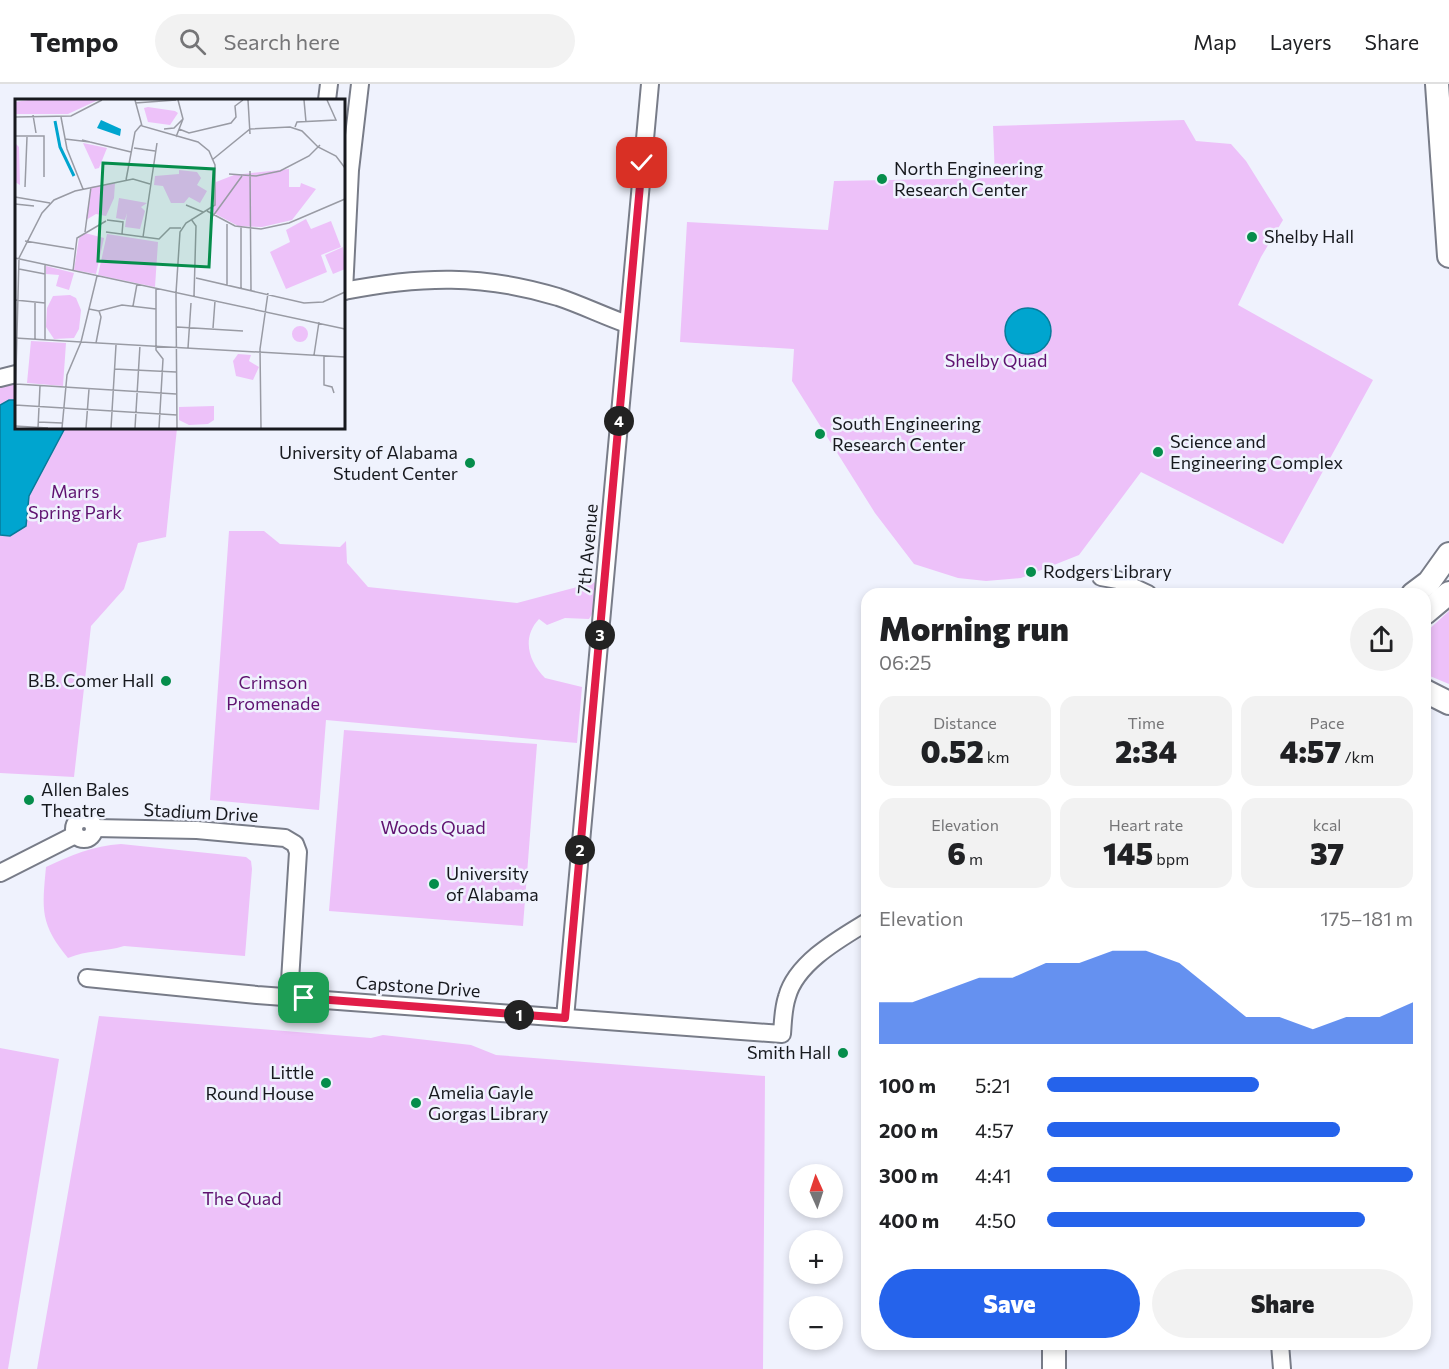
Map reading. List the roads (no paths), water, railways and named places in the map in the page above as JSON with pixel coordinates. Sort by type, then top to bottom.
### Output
[{"type":"street","points":[[327,99],[329,84]]},
{"type":"street","points":[[345,251],[347,170],[360,84]]},
{"type":"street","name":"7th Avenue","points":[[565,1018],[650,84]]},
{"type":"street","points":[[1437,84],[1449,256]]},
{"type":"street","points":[[345,291],[415,279],[463,279],[526,288],[571,302],[627,324]]},
{"type":"street","points":[[0,378],[15,374]]},
{"type":"street","points":[[1421,588],[1429,582],[1449,554]]},
{"type":"street","points":[[1101,577],[1118,580],[1135,588]]},
{"type":"street","points":[[1431,608],[1449,593]]},
{"type":"street","points":[[1431,694],[1449,703]]},
{"type":"street","name":"Stadium Drive","points":[[0,873],[75,835],[74,828],[80,820],[89,820],[94,828],[197,830],[285,838],[295,844],[298,852],[289,998]]},
{"type":"street","name":"Capstone Drive","points":[[87,978],[289,998],[782,1034],[787,995],[793,982],[816,956],[861,926]]},
{"type":"street","points":[[1054,1350],[1054,1369]]},
{"type":"street","points":[[1280,1350],[1282,1369]]},
{"type":"water","points":[[1028,308],[1044,315],[1051,331],[1044,347],[1028,354],[1012,347],[1005,331],[1012,315]]},
{"type":"water","points":[[9,400],[15,400],[15,429],[64,429],[29,496],[26,526],[10,536],[0,535],[0,405]]},
{"type":"place","name":"North Engineering Research Center","points":[[882,179]]},
{"type":"place","name":"Shelby Hall","points":[[1252,237]]},
{"type":"place","name":"South Engineering Research Center","points":[[820,434]]},
{"type":"place","name":"Science and Engineering Complex","points":[[1158,452]]},
{"type":"place","name":"University of Alabama Student Center","points":[[470,463]]},
{"type":"place","name":"Rodgers Library","points":[[1031,572]]},
{"type":"place","name":"B.B. Comer Hall","points":[[166,681]]},
{"type":"place","name":"Allen Bales Theatre","points":[[29,800]]},
{"type":"place","name":"University of Alabama","points":[[434,884]]},
{"type":"place","name":"Smith Hall","points":[[843,1053]]},
{"type":"place","name":"Little Round House","points":[[326,1083]]},
{"type":"place","name":"Amelia Gayle Gorgas Library","points":[[416,1103]]},
{"type":"park label","name":"Shelby Quad","points":[[996,361]]},
{"type":"park label","name":"Marrs Spring Park","points":[[75,502]]},
{"type":"park label","name":"Crimson Promenade","points":[[273,693]]},
{"type":"park label","name":"Woods Quad","points":[[433,828]]},
{"type":"park label","name":"The Quad","points":[[242,1199]]}]
